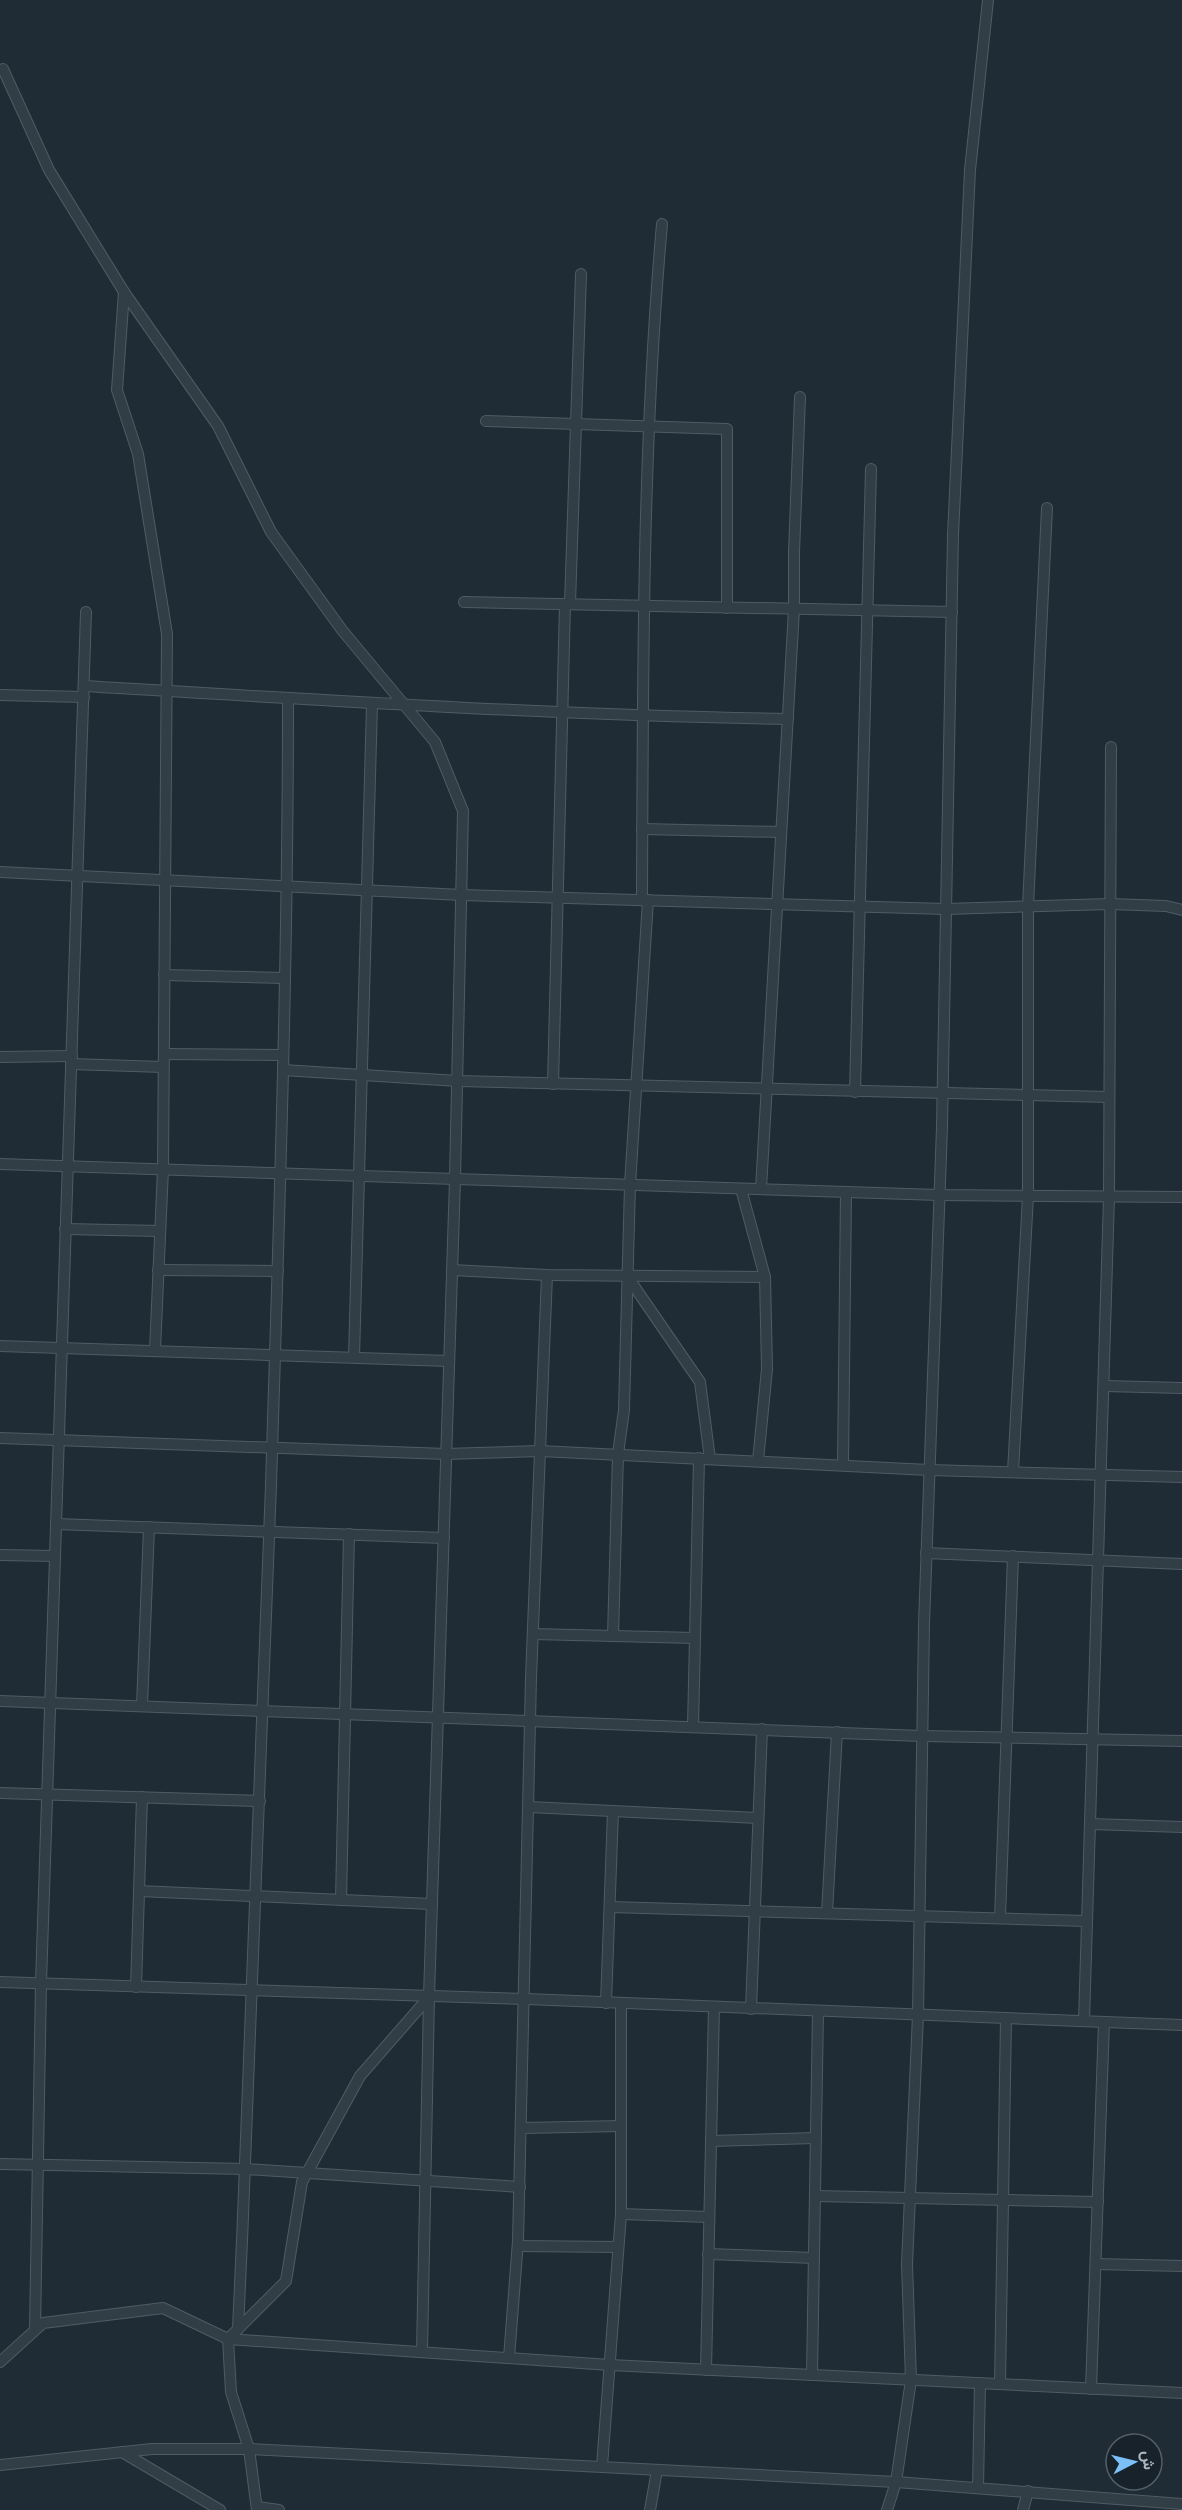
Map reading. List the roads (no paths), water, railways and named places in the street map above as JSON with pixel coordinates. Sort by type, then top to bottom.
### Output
[{"type":"street","points":[[887,2510],[896,2482],[911,2380],[907,2264],[918,2015],[926,1553],[942,1095],[952,612],[970,170],[988,0]]},
{"type":"street","points":[[3,69],[49,170],[124,292],[218,426],[271,532],[342,630],[435,742],[463,811],[458,1082],[429,1997],[422,2352]]},
{"type":"street","points":[[613,1636],[618,1454],[624,1410],[630,1185],[645,900],[642,829],[644,606],[653,327],[662,224]]},
{"type":"street","points":[[553,1084],[562,713],[581,274]]},
{"type":"street","points":[[124,292],[117,390],[138,454],[167,634],[163,1169],[155,1350]]},
{"type":"street","points":[[761,1190],[795,609],[794,552],[800,397]]},
{"type":"street","points":[[486,421],[727,429],[727,608]]},
{"type":"street","points":[[855,1092],[865,611],[871,469]]},
{"type":"street","points":[[1013,1472],[1028,1196],[1028,906],[1047,508]]},
{"type":"street","points":[[464,602],[952,612]]},
{"type":"street","points":[[35,2330],[41,1983],[86,612]]},
{"type":"street","points":[[0,694],[166,691],[405,706],[643,717],[788,719]]},
{"type":"street","points":[[238,2330],[254,1991],[278,1271],[288,887],[288,698]]},
{"type":"street","points":[[354,1358],[372,704]]},
{"type":"street","points":[[1084,2021],[1105,1386],[1109,1197],[1111,747]]},
{"type":"street","points":[[642,829],[781,832]]},
{"type":"street","points":[[0,872],[462,895],[946,909],[1110,904],[1166,906],[1182,910]]},
{"type":"street","points":[[164,975],[285,978]]},
{"type":"street","points":[[164,1054],[283,1055]]},
{"type":"street","points":[[0,1057],[163,1067]]},
{"type":"street","points":[[283,1070],[458,1082],[942,1095],[1109,1097]]},
{"type":"street","points":[[0,1164],[939,1195],[1182,1197]]},
{"type":"street","points":[[741,1189],[765,1277],[767,1369],[758,1461]]},
{"type":"street","points":[[843,1466],[846,1192]]},
{"type":"street","points":[[65,1229],[160,1231]]},
{"type":"street","points":[[158,1269],[278,1271]]},
{"type":"street","points":[[452,1270],[548,1275],[765,1277]]},
{"type":"street","points":[[509,2358],[518,2246],[526,1999],[532,1634],[548,1275]]},
{"type":"street","points":[[627,1275],[700,1382],[704,1459],[693,1726]]},
{"type":"street","points":[[0,1346],[449,1361]]},
{"type":"street","points":[[1105,1386],[1182,1388]]},
{"type":"street","points":[[0,1438],[446,1454],[540,1450],[929,1470],[1182,1477]]},
{"type":"street","points":[[56,1524],[444,1538]]},
{"type":"street","points":[[142,1706],[148,1527]]},
{"type":"street","points":[[341,1900],[349,1534]]},
{"type":"street","points":[[926,1553],[1100,1558],[1182,1564]]},
{"type":"street","points":[[0,1556],[55,1556]]},
{"type":"street","points":[[1000,1918],[1013,1556]]},
{"type":"street","points":[[532,1634],[695,1638]]},
{"type":"street","points":[[0,1701],[922,1736],[1182,1741]]},
{"type":"street","points":[[751,2009],[762,1729]]},
{"type":"street","points":[[827,1913],[837,1732]]},
{"type":"street","points":[[0,1793],[260,1801]]},
{"type":"street","points":[[136,1987],[142,1797]]},
{"type":"street","points":[[529,1807],[758,1818]]},
{"type":"street","points":[[606,2003],[613,1811]]},
{"type":"street","points":[[1091,1824],[1182,1827]]},
{"type":"street","points":[[139,1891],[432,1904]]},
{"type":"street","points":[[610,1907],[1088,1921]]},
{"type":"street","points":[[0,1982],[526,1999],[1182,2025]]},
{"type":"street","points":[[228,2339],[286,2282],[302,2182],[360,2076],[429,1997]]},
{"type":"street","points":[[602,2466],[621,2214],[621,2004]]},
{"type":"street","points":[[706,2370],[714,2007]]},
{"type":"street","points":[[812,2375],[818,2011]]},
{"type":"street","points":[[1000,2384],[1006,2018]]},
{"type":"street","points":[[1091,2389],[1104,2022]]},
{"type":"street","points":[[522,2128],[621,2126]]},
{"type":"street","points":[[711,2140],[816,2138]]},
{"type":"street","points":[[0,2164],[246,2169],[520,2187]]},
{"type":"street","points":[[815,2196],[1098,2202]]},
{"type":"street","points":[[621,2214],[709,2217]]},
{"type":"street","points":[[518,2246],[618,2247]]},
{"type":"street","points":[[708,2254],[814,2258]]},
{"type":"street","points":[[1096,2265],[1182,2266]]},
{"type":"street","points":[[0,2362],[43,2323],[163,2308],[228,2339],[610,2365],[1182,2392]]},
{"type":"street","points":[[228,2339],[231,2392],[249,2449],[257,2509],[279,2510]]},
{"type":"street","points":[[978,2487],[980,2383]]},
{"type":"street","points":[[0,2465],[152,2448],[249,2449],[896,2482],[1182,2504]]},
{"type":"street","points":[[121,2452],[220,2510]]},
{"type":"street","points":[[650,2510],[657,2470]]},
{"type":"street","points":[[1023,2510],[1028,2491]]}]
